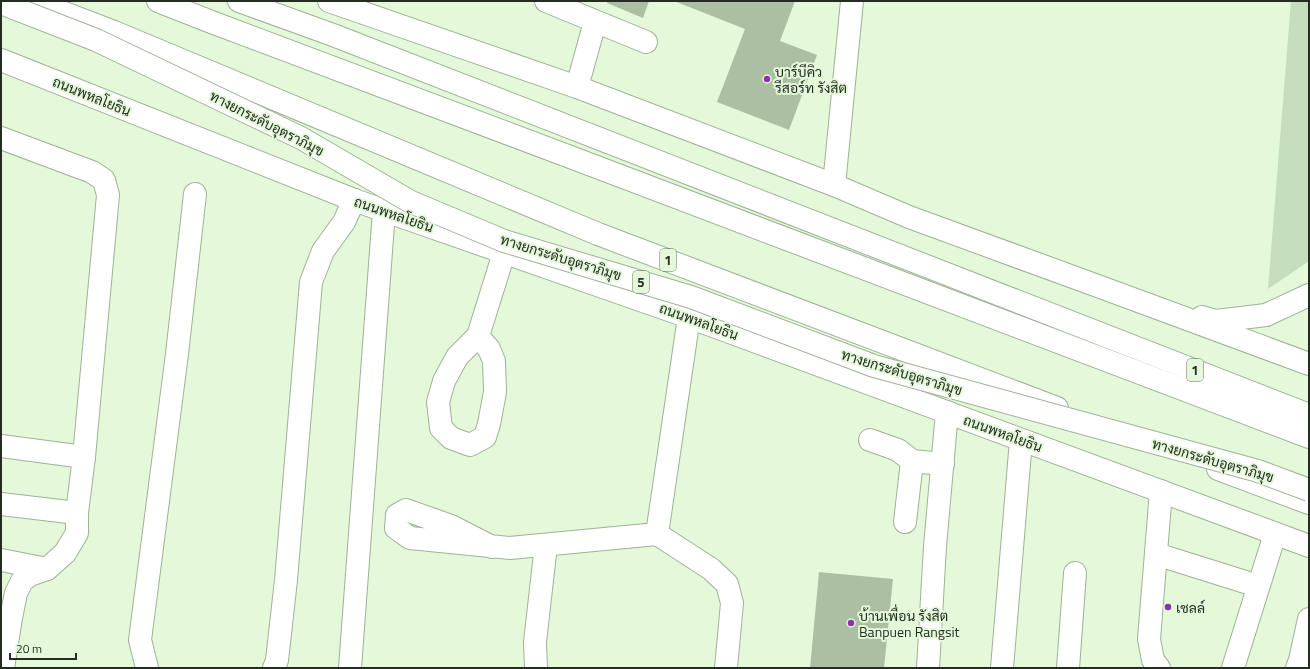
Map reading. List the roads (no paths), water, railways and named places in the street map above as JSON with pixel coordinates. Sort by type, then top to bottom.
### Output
[{"type":"main road","name":"1","points":[[33,1],[122,35],[598,234],[1309,503]]},
{"type":"main road","points":[[158,1],[1309,437]]},
{"type":"main road","name":"1","points":[[239,1],[341,38],[1309,415]]},
{"type":"main road","points":[[329,1],[577,87],[834,185],[909,217],[1095,284],[1309,364]]},
{"type":"main road","points":[[546,1],[646,42]]},
{"type":"main road","points":[[834,185],[852,1]]},
{"type":"main road","name":"ทางยกระดับอุตราภิมุข","points":[[1,3],[96,40],[301,138],[411,202],[504,241],[691,297],[874,366],[1258,471],[1309,490]]},
{"type":"main road","points":[[577,87],[595,22]]},
{"type":"main road","name":"ถนนพหลโยธิน","points":[[1,60],[354,200],[688,317],[1309,546]]},
{"type":"main road","points":[[1,138],[92,172],[104,180],[108,195],[76,533],[65,553],[47,569],[30,575],[22,581],[16,593],[3,668]]},
{"type":"main road","points":[[147,668],[140,640],[177,354],[195,194]]},
{"type":"main road","points":[[274,668],[277,660],[286,580],[309,325],[311,282],[323,251],[344,222],[354,200]]},
{"type":"main road","points":[[350,668],[384,211]]},
{"type":"main road","points":[[478,336],[504,253]]},
{"type":"main road","points":[[1095,284],[1216,321],[1266,315],[1309,295]]},
{"type":"main road","points":[[657,534],[688,317]]},
{"type":"main road","points":[[1256,394],[1309,401]]},
{"type":"main road","points":[[928,668],[935,546],[947,412]]},
{"type":"main road","points":[[870,440],[898,450],[912,461],[943,464]]},
{"type":"main road","points":[[1002,668],[1021,440]]},
{"type":"main road","points":[[1,446],[84,457]]},
{"type":"main road","points":[[905,522],[912,461]]},
{"type":"main road","points":[[1158,668],[1152,660],[1149,639],[1161,491]]},
{"type":"main road","points":[[1,504],[77,513]]},
{"type":"main road","points":[[492,547],[510,548],[657,534],[711,569],[727,584],[732,603],[726,668]]},
{"type":"main road","points":[[1234,668],[1275,534]]},
{"type":"main road","points":[[536,668],[535,642],[546,545]]},
{"type":"main road","points":[[1156,554],[1258,586]]},
{"type":"main road","points":[[1,560],[47,569]]},
{"type":"main road","points":[[1068,668],[1075,573]]},
{"type":"main road","points":[[1297,668],[1309,619]]},
{"type":"place","name":"บาร์บีคิว รีสอร์ท รังสิต","points":[[767,79]]},
{"type":"place","name":"เชลล์","points":[[1168,607]]},
{"type":"place","name":"บ้านเพื่อน รังสิต Banpuen Rangsit","points":[[851,623]]}]
